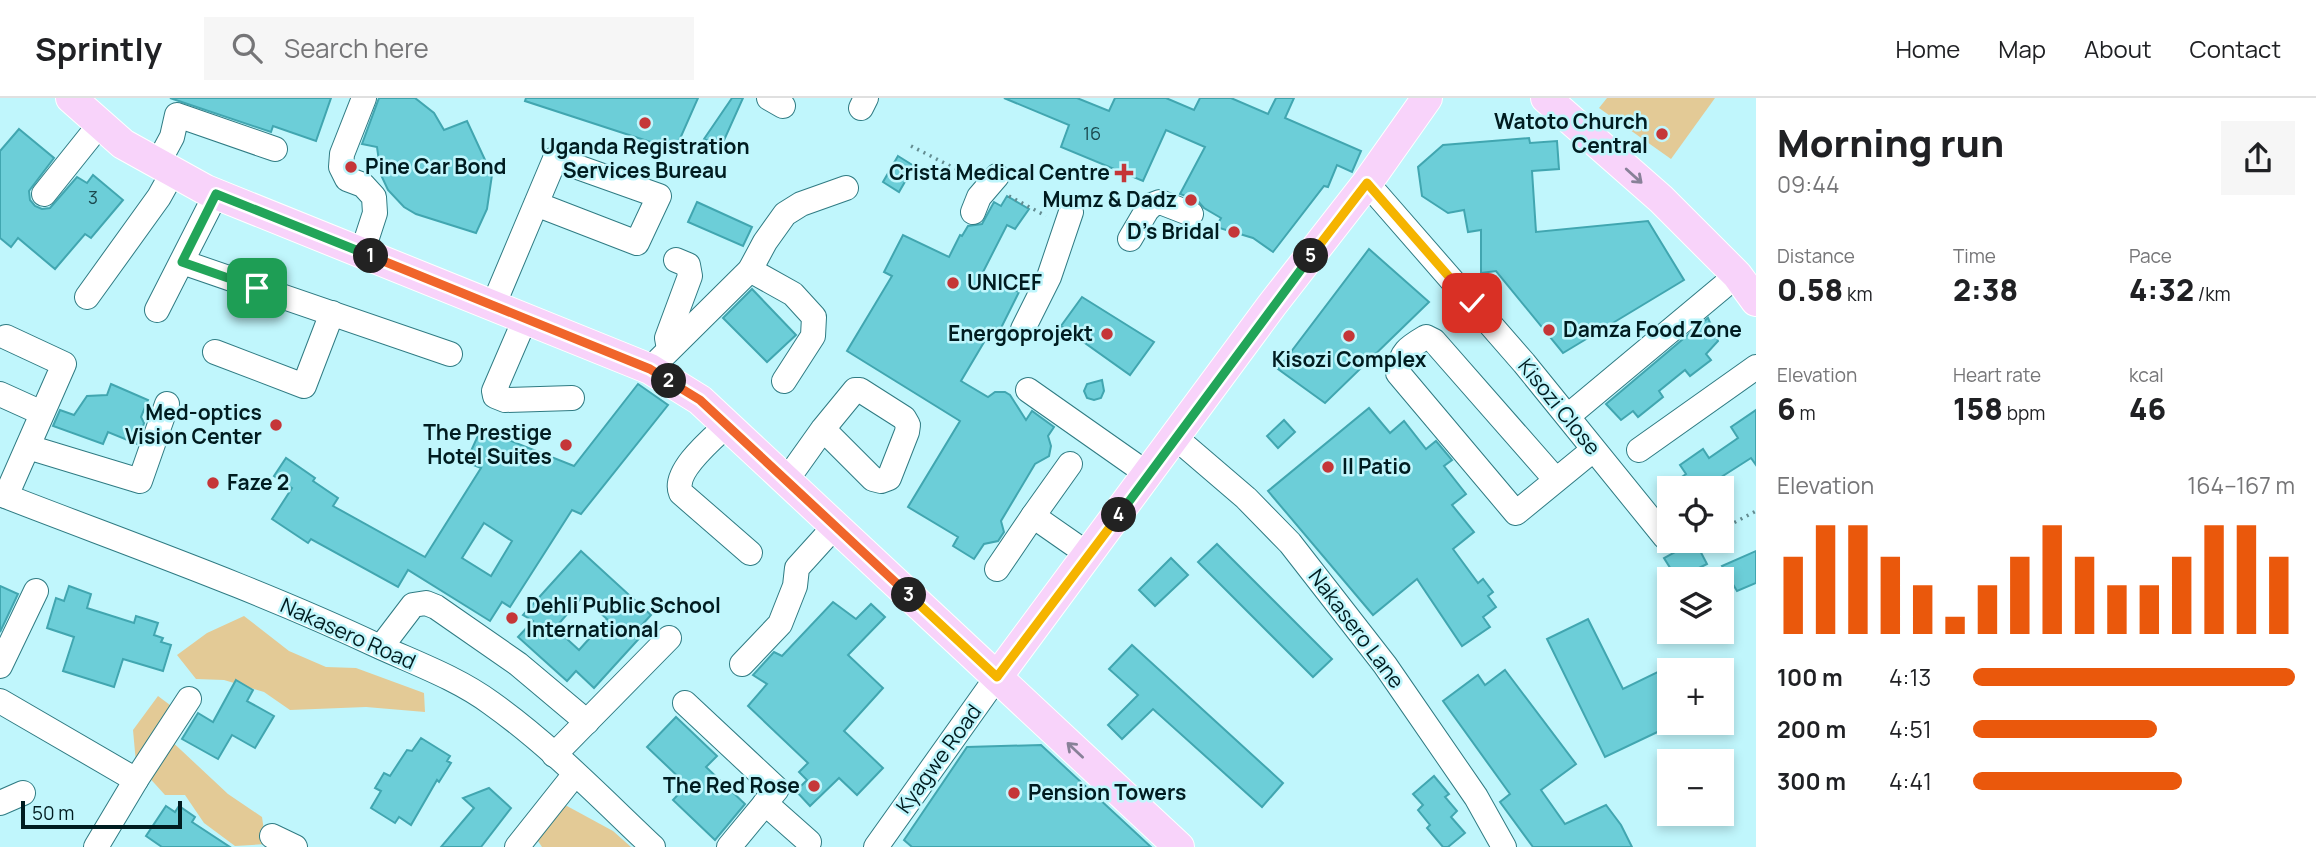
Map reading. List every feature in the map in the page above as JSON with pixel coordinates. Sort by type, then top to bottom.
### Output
[{"type":"main road","points":[[71,98],[123,144],[216,194],[525,319],[659,359],[1179,847]]},
{"type":"main road","name":"Kyagwe Road","points":[[997,677],[1176,439],[1272,305],[1367,183],[1427,98]]},
{"type":"main road","points":[[1546,98],[1661,199],[1737,275],[1756,301]]},
{"type":"street","points":[[362,253],[375,214],[374,197],[363,185],[347,179],[341,167],[342,154],[364,98]]},
{"type":"street","points":[[87,297],[159,197],[177,115],[275,149]]},
{"type":"street","points":[[44,194],[100,124]]},
{"type":"street","points":[[493,306],[536,204],[555,159],[659,197],[637,243],[536,204]]},
{"type":"street","points":[[973,212],[979,197],[996,176]]},
{"type":"street","name":"Kisozi Close","points":[[1367,183],[1568,416],[1586,456],[1657,529]]},
{"type":"street","points":[[659,359],[750,270],[765,242],[785,214],[801,204],[846,188]]},
{"type":"street","points":[[157,310],[216,194]]},
{"type":"street","points":[[1130,239],[1152,205],[1160,202],[1192,214]]},
{"type":"street","points":[[1023,329],[1049,276],[1071,212]]},
{"type":"street","points":[[659,359],[690,276],[688,265],[676,260]]},
{"type":"street","points":[[182,262],[450,354]]},
{"type":"street","points":[[750,270],[793,294],[814,317],[813,336],[784,381]]},
{"type":"street","points":[[1568,416],[1737,275]]},
{"type":"street","points":[[215,352],[304,386],[332,313]]},
{"type":"street","points":[[525,319],[495,391],[495,397],[505,400],[572,398]]},
{"type":"street","points":[[3,495],[28,447],[64,364],[6,337]]},
{"type":"street","points":[[1556,480],[1434,341],[1426,337],[1408,347],[1399,360],[1398,373],[1516,513],[1586,456]]},
{"type":"street","points":[[1639,450],[1756,367]]},
{"type":"street","points":[[1028,390],[1149,475]]},
{"type":"street","points":[[0,394],[42,413]]},
{"type":"street","points":[[28,447],[140,481],[167,404]]},
{"type":"street","points":[[727,425],[698,453],[679,480],[678,486],[681,493],[750,553]]},
{"type":"street","points":[[786,481],[823,429]]},
{"type":"street","name":"Nakasero Lane","points":[[1176,439],[1246,498],[1290,543],[1385,665],[1476,797],[1504,847]]},
{"type":"street","points":[[997,569],[1070,464]]},
{"type":"street","name":"Nakasero Road","points":[[3,495],[237,586],[381,647],[490,701],[554,755],[653,847]]},
{"type":"street","points":[[1033,516],[1089,555]]},
{"type":"street","points":[[742,664],[780,624],[795,586],[797,568],[835,526]]},
{"type":"street","points":[[0,666],[36,591]]},
{"type":"street","points":[[381,647],[413,605],[426,603],[436,607],[518,664],[587,722]]},
{"type":"street","points":[[554,755],[669,638]]},
{"type":"street","name":"Kyagwe Road","points":[[876,847],[997,677]]},
{"type":"street","points":[[105,844],[136,780],[189,699]]},
{"type":"street","points":[[0,701],[136,780]]},
{"type":"street","points":[[685,703],[778,789],[765,803],[740,843]]},
{"type":"street","points":[[517,847],[575,774]]},
{"type":"street","points":[[0,803],[23,793]]},
{"type":"street","points":[[765,803],[809,842]]},
{"type":"street","points":[[272,836],[295,847]]},
{"type":"path","points":[[1734,523],[1756,511]]},
{"type":"shaded area","name":"Watoto Church Central","points":[[1607,98],[1715,98],[1671,159],[1599,108]]},
{"type":"shaded area","points":[[244,616],[289,651],[326,667],[356,668],[424,693],[425,712],[366,707],[290,710],[264,692],[224,680],[196,679],[177,655],[207,633]]},
{"type":"shaded area","points":[[158,696],[174,708],[166,736],[228,794],[262,817],[266,844],[235,846],[204,823],[185,795],[165,795],[136,763],[133,730]]},
{"type":"shaded area","points":[[567,806],[613,831],[631,847],[542,847],[536,838],[530,813]]},
{"type":"building","points":[[170,98],[331,98],[316,141],[273,126],[271,132]]},
{"type":"building","points":[[379,98],[415,98],[434,113],[444,130],[467,121],[492,175],[487,209],[476,233],[416,214],[404,207],[388,190],[381,175],[377,147],[362,144]]},
{"type":"building","name":"Uganda Registration Services Bureau","points":[[526,98],[698,98],[675,150],[525,101]]},
{"type":"building","points":[[732,98],[743,98],[721,147],[704,139]]},
{"type":"building","points":[[1004,98],[1077,98],[1109,111],[1115,98],[1166,98],[1194,110],[1200,98],[1231,98],[1268,114],[1276,98],[1294,98],[1285,118],[1361,151],[1352,172],[1337,165],[1328,187],[1324,186],[1273,252],[1253,238],[1216,227],[1221,218],[1204,208],[1197,200],[1180,194],[1205,147],[1166,130],[1143,181],[1061,147],[1069,125]]},
{"type":"building","points":[[19,129],[54,158],[29,191],[30,200],[35,206],[50,208],[77,177],[87,183],[93,175],[123,200],[91,238],[85,234],[55,269],[18,238],[11,247],[0,238],[0,151]]},
{"type":"building","points":[[1529,138],[1530,143],[1557,141],[1559,169],[1532,171],[1536,232],[1648,221],[1684,280],[1563,353],[1496,271],[1481,273],[1481,230],[1468,232],[1464,210],[1448,213],[1422,196],[1418,167],[1443,145]]},
{"type":"building","points":[[898,156],[914,166],[899,192],[883,182]]},
{"type":"building","points":[[1007,196],[1029,209],[1015,229],[1007,225],[982,274],[1019,292],[1000,330],[993,327],[961,381],[988,397],[995,392],[1005,392],[1010,395],[1026,420],[1032,411],[1054,427],[1048,436],[1051,446],[1049,456],[1035,464],[1001,521],[1004,532],[998,541],[984,544],[974,559],[953,546],[958,537],[908,507],[960,421],[847,351],[892,276],[884,272],[903,235],[949,257],[960,235],[962,236],[968,226],[982,224],[994,202],[1001,206]]},
{"type":"building","points":[[697,202],[752,227],[743,246],[688,222]]},
{"type":"building","name":"Kisozi Complex","points":[[1369,249],[1429,302],[1325,403],[1278,369]]},
{"type":"building","points":[[752,289],[796,335],[767,362],[723,318]]},
{"type":"building","name":"Energoprojekt","points":[[1082,297],[1154,342],[1130,375],[1061,326]]},
{"type":"building","points":[[1708,318],[1718,341],[1706,354],[1711,360],[1690,376],[1685,370],[1659,391],[1663,397],[1638,417],[1633,411],[1621,420],[1606,404]]},
{"type":"building","points":[[1102,380],[1104,391],[1101,398],[1087,398],[1084,391],[1087,384]]},
{"type":"building","points":[[111,384],[148,400],[141,417],[144,423],[137,444],[108,432],[103,444],[53,426],[60,410],[74,415],[87,396],[107,395]]},
{"type":"building","points":[[638,384],[668,405],[581,514],[572,510],[510,607],[502,602],[490,621],[408,570],[398,587],[311,539],[308,543],[272,519],[292,488],[274,476],[286,458],[338,498],[333,506],[425,557],[481,468],[466,462],[481,429],[574,466]],"holes":[[[484,523],[512,541],[491,576],[462,558]]]},
{"type":"building","points":[[1369,408],[1390,433],[1404,421],[1426,449],[1436,441],[1452,460],[1444,466],[1466,494],[1452,505],[1474,532],[1453,549],[1478,583],[1483,579],[1493,592],[1488,596],[1496,607],[1483,617],[1490,627],[1462,646],[1417,579],[1373,615],[1268,491]]},
{"type":"building","points":[[1756,410],[1756,465],[1751,458],[1723,476],[1683,476],[1686,474],[1680,465],[1703,449],[1709,458],[1738,438],[1731,427]]},
{"type":"building","points":[[1284,420],[1295,432],[1278,448],[1267,436]]},
{"type":"building","points":[[1217,544],[1332,659],[1313,677],[1198,562]]},
{"type":"building","points":[[581,551],[651,615],[640,627],[645,632],[594,688],[576,671],[567,681],[518,637],[533,621],[523,615]],"holes":[[[582,597],[607,619],[579,650],[555,628]]]},
{"type":"building","points":[[1756,551],[1756,583],[1737,591],[1734,586],[1734,567],[1722,566]]},
{"type":"building","points":[[1673,553],[1701,553],[1707,564],[1701,567],[1670,567],[1664,558]]},
{"type":"building","points":[[1171,558],[1188,575],[1155,606],[1139,590]]},
{"type":"building","points":[[0,586],[18,594],[0,632]]},
{"type":"building","points":[[69,586],[91,594],[87,608],[134,623],[136,616],[158,623],[154,635],[163,638],[161,642],[171,645],[163,671],[123,659],[114,687],[63,671],[74,637],[47,628],[56,598],[64,601]]},
{"type":"building","points":[[833,602],[856,619],[871,604],[885,617],[848,655],[883,688],[844,731],[883,768],[857,795],[839,778],[810,806],[796,791],[807,780],[799,772],[808,763],[748,706],[767,684],[753,675],[774,652],[782,656]]},
{"type":"building","points":[[1588,619],[1623,689],[1657,672],[1657,732],[1605,757],[1547,639]]},
{"type":"building","points":[[1132,645],[1283,783],[1262,807],[1153,709],[1122,739],[1108,725],[1138,695],[1109,669]]},
{"type":"building","points":[[1505,670],[1576,764],[1541,790],[1565,824],[1606,805],[1621,825],[1632,847],[1533,847],[1500,802],[1510,794],[1443,701],[1478,675],[1485,685]]},
{"type":"building","points":[[236,680],[253,690],[247,701],[274,716],[255,748],[232,735],[218,759],[182,739],[198,713],[213,722]]},
{"type":"building","points":[[676,717],[717,756],[706,767],[745,804],[715,840],[673,800],[687,785],[647,747]]},
{"type":"building","points":[[421,738],[450,756],[447,761],[451,763],[439,782],[437,780],[411,825],[399,817],[395,823],[371,808],[381,791],[375,788],[384,773],[390,776],[407,750],[412,751]]},
{"type":"building","name":"Pension Towers","points":[[1041,745],[1151,847],[912,847],[904,840],[967,747]]},
{"type":"building","points":[[1434,776],[1449,794],[1445,797],[1457,811],[1451,817],[1465,833],[1448,847],[1443,847],[1427,828],[1430,825],[1418,810],[1423,805],[1413,794]]},
{"type":"building","points":[[489,788],[511,808],[481,847],[441,847],[474,808],[463,798]]},
{"type":"building","points":[[166,806],[175,812],[179,806],[195,817],[192,822],[230,847],[162,847],[146,836]]},
{"type":"place","name":"Uganda Registration Services Bureau","points":[[645,123]]},
{"type":"place","name":"Watoto Church Central","points":[[1662,134]]},
{"type":"place","name":"Pine Car Bond","points":[[351,167]]},
{"type":"place","name":"Crista Medical Centre","points":[[1124,173]]},
{"type":"place","name":"Mumz & Dadz","points":[[1191,200]]},
{"type":"place","name":"D's Bridal","points":[[1234,232]]},
{"type":"place","name":"UNICEF","points":[[953,283]]},
{"type":"place","name":"Damza Food Zone","points":[[1549,330]]},
{"type":"place","name":"Energoprojekt","points":[[1107,334]]},
{"type":"place","name":"Kisozi Complex","points":[[1349,336]]},
{"type":"place","name":"Med-optics Vision Center","points":[[276,425]]},
{"type":"place","name":"The Prestige Hotel Suites","points":[[566,445]]},
{"type":"place","name":"Il Patio","points":[[1328,467]]},
{"type":"place","name":"Faze 2","points":[[213,483]]},
{"type":"place","name":"Dehli Public School International","points":[[512,618]]},
{"type":"place","name":"The Red Rose","points":[[814,786]]},
{"type":"place","name":"Pension Towers","points":[[1014,793]]},
{"type":"route","points":[[257,288],[182,262],[216,194],[650,369],[700,400],[997,677],[1176,439],[1272,305],[1367,183],[1472,303]]}]
